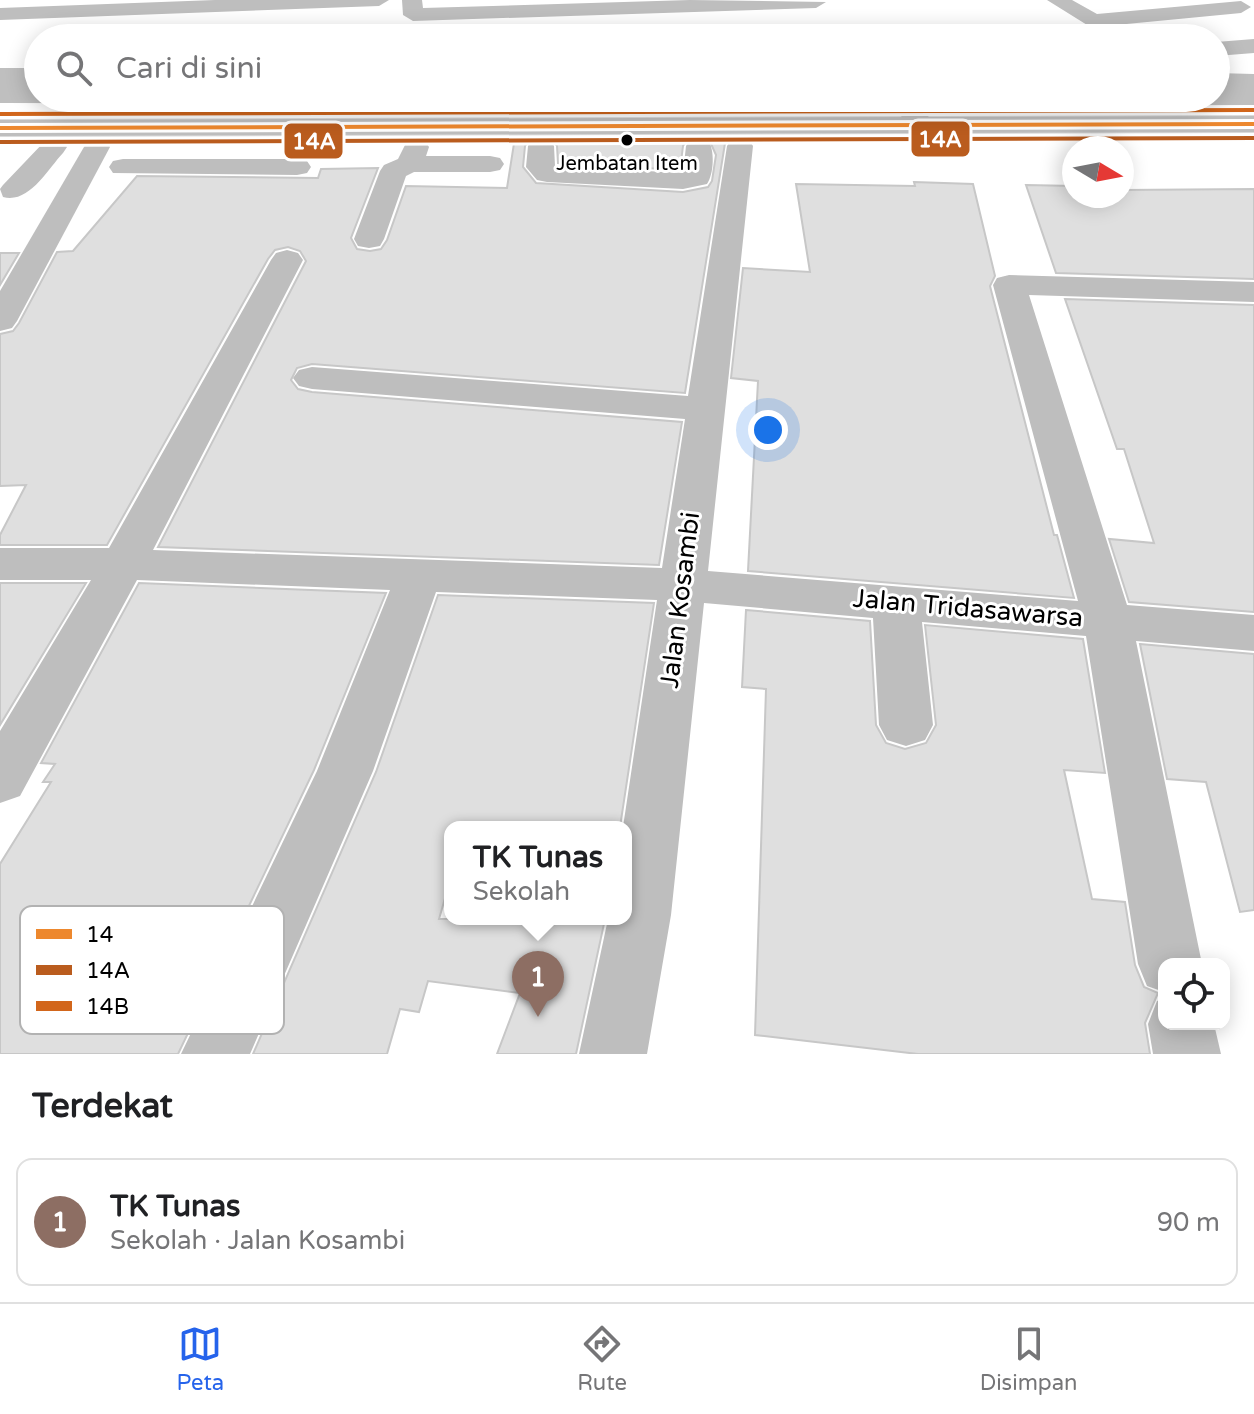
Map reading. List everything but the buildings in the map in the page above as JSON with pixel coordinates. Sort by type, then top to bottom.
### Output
[{"type":"street","points":[[0,14],[61,6],[379,0]]},
{"type":"street","points":[[1057,0],[1098,24]]},
{"type":"street","points":[[413,8],[484,14],[635,5],[747,15],[816,1],[837,24]]},
{"type":"street","points":[[1093,21],[1240,6]]},
{"type":"street","points":[[481,24],[484,14]]},
{"type":"street","points":[[1230,48],[1254,46]]},
{"type":"street","points":[[0,128],[912,112],[1254,124]]},
{"type":"street","points":[[123,167],[189,157],[413,155],[541,146],[540,167],[547,174],[683,181],[697,178],[720,146],[1254,146]]},
{"type":"street","name":"Jalan Kosambi","points":[[613,1054],[640,915],[705,409],[720,146]]},
{"type":"street","points":[[0,147],[97,147],[297,167]]},
{"type":"street","points":[[13,191],[54,147]]},
{"type":"street","points":[[0,321],[97,147]]},
{"type":"street","points":[[369,239],[394,171],[413,155],[490,164]]},
{"type":"street","points":[[0,780],[123,564],[287,260]]},
{"type":"street","points":[[1169,958],[1107,619],[1009,285],[1254,292]]},
{"type":"street","points":[[312,378],[705,409]]},
{"type":"street","name":"Jalan Tridasawarsa","points":[[0,564],[123,564],[682,585],[1254,633]]},
{"type":"street","points":[[283,906],[345,771],[419,574]]},
{"type":"street","points":[[896,603],[906,725]]},
{"type":"street","points":[[1182,1030],[1187,1054]]},
{"type":"street","points":[[215,1054],[224,1034]]},
{"type":"shaded area","points":[[0,68],[24,68],[24,103],[0,103]]},
{"type":"shaded area","points":[[1230,73],[1254,74],[1254,106],[1230,106]]},
{"type":"transit line","name":"14B","points":[[1230,110],[1254,110]]},
{"type":"transit line","name":"14B","points":[[0,114],[627,112]]},
{"type":"transit line","name":"14","points":[[0,128],[1254,124]]},
{"type":"transit line","name":"14A","points":[[0,142],[1254,138]]},
{"type":"place","name":"Jembatan Item","points":[[627,140]]},
{"type":"place","name":"TK Tunas","points":[[538,1017]]}]
